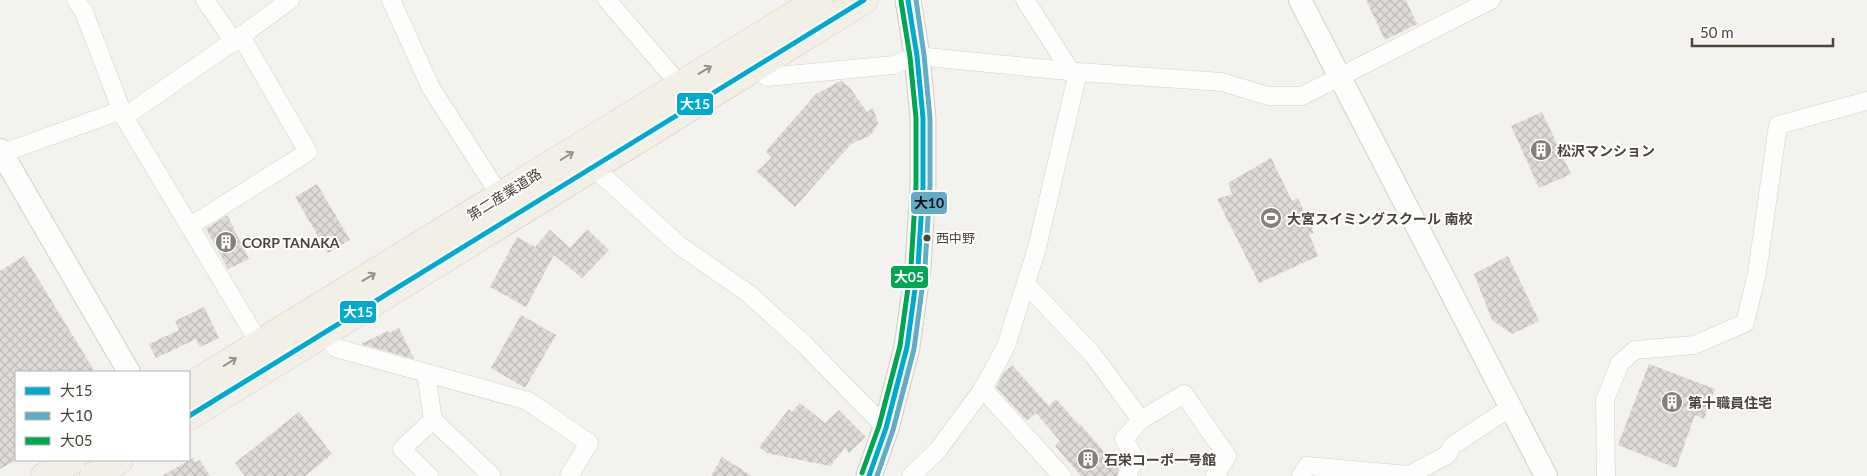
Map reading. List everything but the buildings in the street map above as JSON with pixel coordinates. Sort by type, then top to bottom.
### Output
[{"type":"main road","name":"第二産業道路","points":[[190,386],[819,0]]},
{"type":"main road","name":"第二産業道路","points":[[190,415],[754,66],[864,0]]},
{"type":"main road","points":[[869,476],[886,428],[907,347],[918,267],[923,167],[923,118],[917,56],[908,0]]},
{"type":"main road","points":[[45,476],[70,461]]},
{"type":"main road","points":[[94,476],[117,461]]},
{"type":"street","points":[[76,0],[84,12],[123,113],[260,344]]},
{"type":"street","points":[[190,226],[308,152],[237,39],[206,0]]},
{"type":"street","points":[[128,371],[1,152],[123,113],[237,39],[290,0]]},
{"type":"street","points":[[391,0],[431,88],[501,197]]},
{"type":"street","points":[[607,0],[680,85]]},
{"type":"street","points":[[911,476],[937,451],[983,389],[1006,346],[1027,285],[1050,196],[1074,71],[1025,0]]},
{"type":"street","points":[[1300,0],[1546,476]]},
{"type":"street","points":[[754,66],[767,76],[894,65],[917,56],[1074,71],[1222,82],[1268,96],[1302,96],[1491,0]]},
{"type":"street","points":[[1606,476],[1605,400],[1620,363],[1635,350],[1694,345],[1745,323],[1756,273],[1778,125],[1867,101]]},
{"type":"street","points":[[592,166],[679,245],[749,294],[804,344],[886,428]]},
{"type":"street","points":[[1027,285],[1093,355],[1141,420]]},
{"type":"street","points":[[322,333],[336,348],[528,402],[589,443],[569,476]]},
{"type":"street","points":[[426,373],[433,420],[492,476]]},
{"type":"street","points":[[983,389],[1062,476]]},
{"type":"street","points":[[1128,476],[1135,458],[1124,439],[1141,420],[1184,394],[1227,456],[1215,476]]},
{"type":"street","points":[[1301,476],[1307,466],[1409,474],[1447,455],[1452,446],[1511,407]]},
{"type":"street","points":[[429,476],[402,449],[433,420]]},
{"type":"transit line","name":"大15","points":[[190,415],[864,0]]},
{"type":"transit line","name":"大15","points":[[869,476],[886,428],[907,347],[918,267],[923,186],[923,118],[917,56],[908,0]]},
{"type":"transit line","name":"大10","points":[[877,476],[893,430],[914,349],[925,267],[930,186],[930,118],[916,0]]},
{"type":"transit line","name":"大05","points":[[862,473],[879,426],[900,346],[911,266],[916,186],[916,118],[910,57],[901,1]]},
{"type":"place","name":"松沢マンション","points":[[1541,150]]},
{"type":"place","name":"大宮スイミングスクール 南校","points":[[1271,218]]},
{"type":"place","name":"西中野","points":[[927,238]]},
{"type":"place","name":"CORP TANAKA","points":[[226,242]]},
{"type":"place","name":"第十職員住宅","points":[[1672,402]]},
{"type":"place","name":"石栄コーポ一号館","points":[[1088,459]]}]
